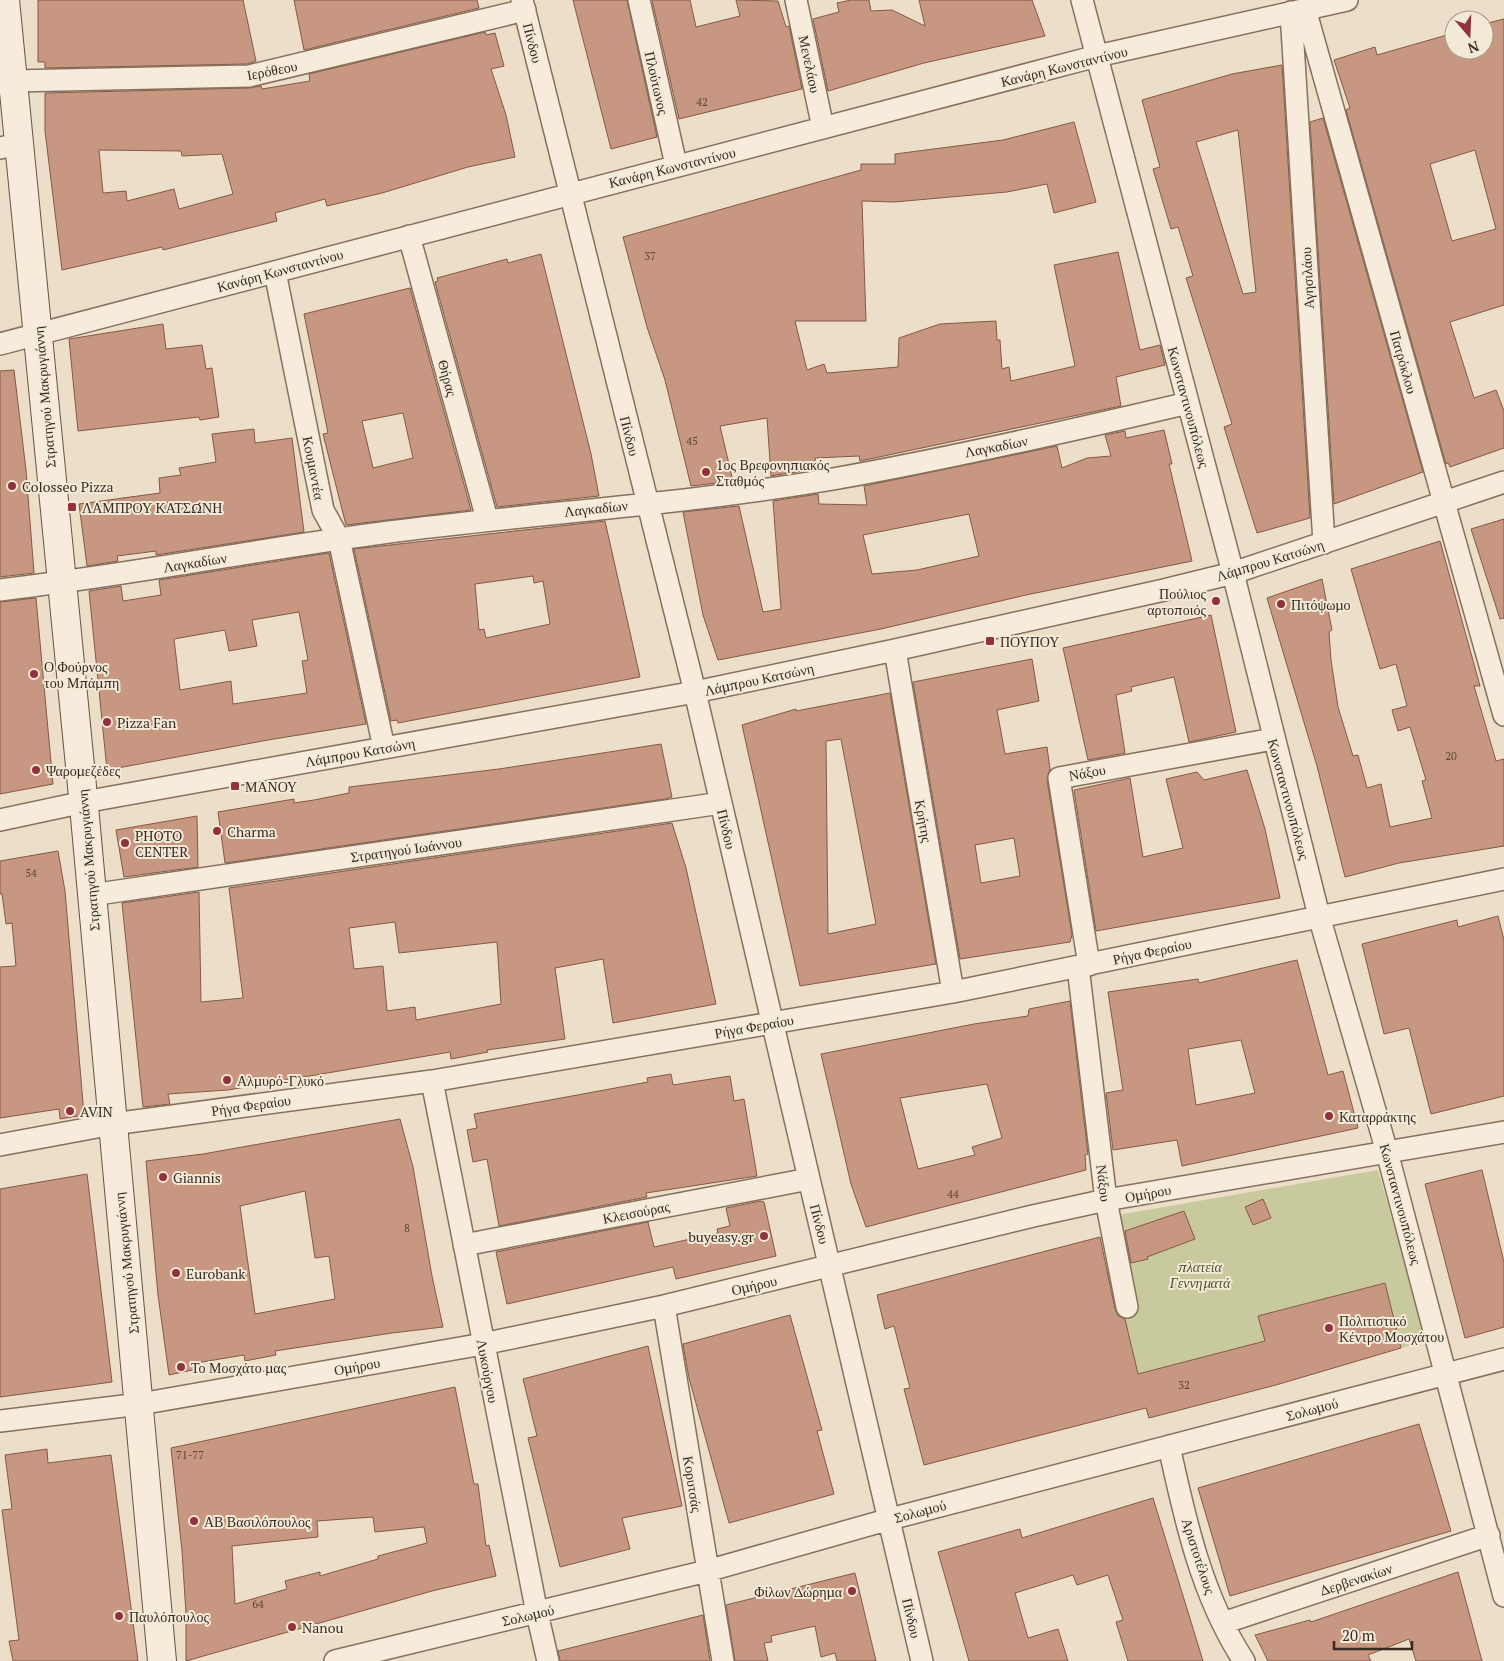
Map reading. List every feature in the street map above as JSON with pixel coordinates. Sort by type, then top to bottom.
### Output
[{"type":"main road","name":"Στρατηγού Μακρυγιάννη","points":[[6,0],[13,81],[10,146],[39,334],[140,1404],[162,1661]]},
{"type":"street","name":"Πλούτωνος","points":[[639,0],[676,166]]},
{"type":"street","name":"Μενελάου","points":[[796,0],[823,128]]},
{"type":"street","name":"Κωνσταντινουπόλεως","points":[[1082,0],[1233,574],[1319,916],[1388,1152],[1504,1596]]},
{"type":"street","name":"Κανάρη Κωνσταντίνου","points":[[0,344],[1097,56],[1347,0]]},
{"type":"street","name":"Ιερόθεου","points":[[13,81],[249,76],[524,5]]},
{"type":"street","name":"Πίνδου","points":[[524,5],[646,504],[695,692],[771,1024],[890,1519],[922,1661]]},
{"type":"street","name":"Πατρόκλου","points":[[1298,11],[1444,503],[1504,715]]},
{"type":"street","name":"Αγησιλάου","points":[[1298,11],[1324,544]]},
{"type":"street","name":"Θήρας","points":[[409,236],[487,519]]},
{"type":"street","name":"Κουμαντέα","points":[[275,272],[323,510],[340,539],[384,748]]},
{"type":"street","name":"Λαγκαδίων","points":[[0,590],[62,583],[340,539],[487,519],[646,504],[832,479],[1061,433],[1188,404]]},
{"type":"street","name":"Λάμπρου Κατσώνη","points":[[0,820],[84,802],[695,692],[895,650],[1233,574],[1504,482]]},
{"type":"street","name":"Κρήτης","points":[[895,650],[953,992]]},
{"type":"street","name":"Νάξου","points":[[1127,1307],[1106,1200],[1084,966],[1059,778],[1273,738]]},
{"type":"street","name":"Στρατηγού Ιωάννου","points":[[91,895],[721,803]]},
{"type":"street","name":"Ρήγα Φεραίου","points":[[0,1145],[113,1124],[432,1081],[953,992],[1504,879]]},
{"type":"street","name":"Λυκούργου","points":[[432,1081],[536,1614],[548,1661]]},
{"type":"street","name":"Ομήρου","points":[[0,1421],[140,1404],[483,1344],[664,1306],[830,1267],[965,1232],[1106,1200],[1504,1132]]},
{"type":"street","name":"Κλεισούρας","points":[[464,1245],[809,1179]]},
{"type":"street","name":"Κορυτσάς","points":[[664,1306],[723,1661]]},
{"type":"street","name":"Σολωμού","points":[[335,1661],[389,1654],[707,1570],[890,1519],[1504,1359]]},
{"type":"street","name":"Αριστοτέλους","points":[[1169,1446],[1191,1538],[1206,1585],[1244,1661]]},
{"type":"street","name":"Δερβενακίων","points":[[1223,1622],[1489,1535]]},
{"type":"green space","name":"πλατεία Γεννηματά","points":[[1378,1170],[1427,1341],[1401,1348],[1384,1283],[1259,1316],[1265,1341],[1138,1374],[1123,1314],[1112,1216]]},
{"type":"building","points":[[38,0],[243,0],[256,61],[247,64],[45,68],[45,62],[38,62]]},
{"type":"building","points":[[294,0],[477,0],[479,8],[304,50]]},
{"type":"building","points":[[573,0],[627,0],[657,137],[611,149]]},
{"type":"building","points":[[652,0],[690,0],[696,27],[740,16],[736,0],[778,1],[786,27],[789,26],[802,89],[679,119]]},
{"type":"building","points":[[851,0],[869,0],[871,11],[892,10],[925,26],[919,0],[1032,0],[1045,36],[924,63],[828,91],[813,19],[839,12],[837,3]]},
{"type":"building","points":[[1504,19],[1504,305],[1450,322],[1474,398],[1496,390],[1504,411],[1504,448],[1450,467],[1448,463],[1446,464],[1346,110],[1350,108],[1334,60],[1375,47],[1377,55],[1444,36],[1444,60],[1494,60],[1494,22]],"holes":[[[1475,150],[1496,229],[1452,241],[1430,164]]]},
{"type":"building","points":[[485,32],[486,35],[495,33],[504,66],[491,69],[506,115],[515,157],[468,167],[382,193],[327,206],[325,199],[275,213],[277,221],[163,250],[162,247],[62,270],[45,131],[45,93],[249,88],[261,86],[262,89],[310,81],[309,74]],"holes":[[[99,150],[181,151],[182,156],[222,154],[233,194],[179,209],[174,189],[127,201],[126,191],[103,193]]]},
{"type":"building","points":[[1282,65],[1310,518],[1257,533],[1224,427],[1232,424],[1186,278],[1193,276],[1178,227],[1171,229],[1153,169],[1160,167],[1142,100],[1232,74]],"holes":[[[1238,130],[1256,292],[1243,294],[1196,142]]]},
{"type":"building","points":[[1323,118],[1423,472],[1334,504],[1310,122]]},
{"type":"building","points":[[1074,122],[1096,202],[1054,213],[1047,184],[1007,192],[894,202],[862,201],[866,321],[795,321],[807,370],[824,364],[827,373],[898,367],[899,338],[940,324],[996,321],[997,340],[1000,340],[1002,369],[1009,367],[1011,381],[1075,366],[1054,265],[1118,252],[1140,350],[1160,345],[1165,365],[1116,377],[1121,406],[860,461],[859,456],[815,458],[816,469],[771,476],[767,418],[720,426],[733,481],[691,486],[665,380],[647,327],[623,237],[861,170],[861,164],[895,164],[895,154],[1003,140]]},
{"type":"building","points":[[541,254],[591,454],[599,496],[497,507],[435,282],[438,281],[437,278],[507,259],[508,263]]},
{"type":"building","points":[[410,288],[471,510],[346,525],[323,434],[328,433],[304,314]],"holes":[[[403,413],[413,458],[373,468],[362,421]]]},
{"type":"building","points":[[163,324],[166,349],[202,345],[206,369],[212,368],[219,417],[200,420],[199,417],[78,431],[69,339]]},
{"type":"building","points":[[14,370],[26,470],[34,573],[0,577],[0,371]]},
{"type":"building","points":[[254,429],[255,443],[292,438],[304,532],[156,555],[156,551],[117,556],[118,561],[87,566],[79,504],[160,493],[159,478],[181,475],[179,468],[216,462],[212,434]]},
{"type":"building","points":[[1164,430],[1172,464],[1169,464],[1192,561],[1026,595],[881,629],[718,660],[703,615],[683,512],[739,506],[763,612],[781,609],[773,501],[818,494],[819,504],[867,505],[864,486],[1057,446],[1062,468],[1087,458],[1111,456],[1105,435],[1125,431],[1126,438]],"holes":[[[969,514],[979,556],[917,570],[872,574],[863,535]]]},
{"type":"building","points":[[1504,519],[1504,618],[1500,619],[1471,529]]},
{"type":"building","points":[[605,521],[640,677],[398,723],[397,720],[391,721],[354,549]],"holes":[[[533,576],[534,583],[543,581],[550,624],[486,638],[484,629],[479,630],[475,584]]]},
{"type":"building","points":[[1440,541],[1480,686],[1474,686],[1496,761],[1504,759],[1504,846],[1399,863],[1345,877],[1317,766],[1267,598],[1322,579],[1332,630],[1329,632],[1331,660],[1338,707],[1353,756],[1358,755],[1367,788],[1381,784],[1390,827],[1432,818],[1422,781],[1426,780],[1410,727],[1398,731],[1392,710],[1407,706],[1396,664],[1380,669],[1351,569]]},
{"type":"building","points":[[329,553],[366,724],[107,770],[89,591],[121,586],[123,601],[161,595],[159,580]],"holes":[[[299,612],[308,660],[302,661],[307,693],[233,704],[231,681],[180,690],[174,639],[225,630],[229,651],[257,646],[252,620]]]},
{"type":"building","points":[[36,598],[53,784],[0,794],[0,602]]},
{"type":"building","points":[[1211,615],[1236,732],[1189,742],[1174,677],[1131,687],[1132,691],[1116,695],[1125,753],[1088,760],[1063,648]]},
{"type":"building","points":[[1032,659],[1039,701],[997,710],[1005,754],[1047,747],[1050,769],[1047,780],[1072,935],[1070,942],[960,959],[913,682]],"holes":[[[1014,838],[1020,876],[981,883],[975,845]]]},
{"type":"building","points":[[890,693],[936,964],[800,986],[742,725],[796,709],[796,711]],"holes":[[[841,739],[876,924],[828,934],[826,741]]]},
{"type":"building","points":[[661,744],[672,797],[665,799],[225,863],[218,812],[294,799],[294,803],[314,800],[349,793],[349,787],[499,769]]},
{"type":"building","points":[[1247,770],[1265,829],[1280,898],[1096,931],[1074,790],[1130,778],[1143,857],[1183,848],[1166,779],[1197,772],[1204,780]]},
{"type":"building","points":[[197,816],[198,867],[124,877],[116,830]]},
{"type":"building","points":[[672,823],[686,868],[716,1004],[613,1023],[603,959],[555,968],[565,1039],[487,1050],[488,1052],[451,1059],[450,1052],[228,1090],[168,1094],[170,1104],[143,1107],[122,903],[199,892],[201,1002],[243,998],[229,888]],"holes":[[[395,922],[399,953],[497,942],[501,1004],[416,1020],[415,1007],[387,1011],[383,966],[354,969],[349,928]]]},
{"type":"building","points":[[58,851],[65,891],[84,1115],[60,1119],[59,1109],[0,1118],[0,967],[16,966],[12,923],[6,924],[2,894],[0,894],[0,861]]},
{"type":"building","points":[[1498,916],[1504,940],[1504,1096],[1431,1114],[1409,1028],[1384,1034],[1362,944],[1457,920],[1458,927]]},
{"type":"building","points":[[1297,960],[1328,1075],[1343,1071],[1358,1128],[1182,1166],[1177,1140],[1113,1150],[1106,1093],[1123,1090],[1108,992],[1198,979],[1199,983]],"holes":[[[1241,1040],[1255,1093],[1196,1105],[1188,1049]]]},
{"type":"building","points":[[1070,1001],[1088,1154],[1085,1155],[1086,1170],[866,1227],[851,1184],[821,1054],[974,1024],[1028,1016],[1029,1009]],"holes":[[[987,1084],[1002,1138],[972,1147],[975,1155],[918,1169],[900,1098]]]},
{"type":"building","points":[[671,1074],[673,1085],[730,1076],[734,1101],[744,1099],[757,1176],[646,1193],[647,1197],[499,1226],[487,1159],[473,1162],[467,1130],[477,1128],[474,1114],[648,1082],[647,1078]]},
{"type":"building","points":[[400,1119],[413,1167],[443,1327],[275,1351],[276,1355],[245,1361],[244,1355],[196,1363],[197,1369],[169,1375],[158,1295],[146,1161],[203,1154]],"holes":[[[305,1191],[315,1258],[329,1256],[335,1299],[255,1314],[240,1206]]]},
{"type":"building","points":[[1482,1170],[1504,1262],[1504,1327],[1465,1338],[1425,1184]]},
{"type":"building","points":[[87,1174],[112,1382],[0,1397],[0,1189]]},
{"type":"building","points":[[1263,1199],[1271,1218],[1253,1225],[1245,1207]]},
{"type":"building","points":[[764,1202],[776,1256],[676,1279],[673,1267],[507,1304],[496,1252],[648,1222],[654,1247],[718,1233],[717,1229],[730,1226],[726,1208]]},
{"type":"building","points":[[1184,1211],[1195,1239],[1147,1257],[1148,1259],[1131,1263],[1125,1231]]},
{"type":"building","points":[[1100,1237],[1115,1309],[1118,1316],[1125,1319],[1138,1374],[1265,1341],[1258,1316],[1385,1283],[1401,1348],[1276,1385],[1149,1418],[1146,1408],[924,1465],[904,1389],[910,1388],[894,1326],[885,1329],[877,1295]]},
{"type":"building","points":[[790,1315],[822,1430],[817,1431],[834,1494],[729,1523],[689,1378],[683,1344]]},
{"type":"building","points":[[648,1346],[682,1506],[622,1518],[630,1549],[560,1567],[528,1438],[537,1436],[523,1379]]},
{"type":"building","points":[[455,1387],[474,1484],[478,1484],[486,1546],[489,1545],[496,1576],[432,1591],[186,1661],[186,1614],[182,1551],[171,1448]],"holes":[[[373,1517],[375,1532],[424,1527],[427,1543],[378,1556],[378,1559],[320,1576],[320,1572],[285,1581],[287,1589],[235,1604],[232,1546],[318,1537],[317,1521]]]},
{"type":"building","points":[[1419,1424],[1451,1531],[1230,1596],[1198,1488]]},
{"type":"building","points":[[47,1449],[48,1463],[111,1455],[138,1661],[13,1661],[9,1641],[19,1640],[2,1510],[12,1509],[5,1455]]},
{"type":"building","points":[[1153,1498],[1203,1661],[1128,1661],[1116,1622],[1123,1620],[1108,1575],[1077,1585],[1073,1575],[1015,1593],[1028,1638],[1058,1629],[1068,1661],[969,1661],[938,1552],[1020,1529],[1022,1538]]},
{"type":"building","points":[[1458,1572],[1482,1661],[1416,1661],[1409,1639],[1368,1655],[1371,1661],[1268,1661],[1255,1635],[1310,1620],[1311,1622]]},
{"type":"building","points":[[855,1573],[876,1661],[837,1661],[835,1653],[821,1657],[815,1626],[771,1636],[772,1642],[764,1643],[768,1661],[735,1661],[726,1605]]},
{"type":"building","points":[[703,1615],[710,1661],[560,1661],[558,1651]]},
{"type":"place","name":"1ος Βρεφονηπιακός Σταθμός","points":[[706,472]]},
{"type":"place","name":"Colosseo Pizza","points":[[12,486]]},
{"type":"place","name":"ΛΑΜΠΡΟΥ ΚΑΤΣΏΝΗ","points":[[72,507]]},
{"type":"place","name":"Πούλιος αρτοποιός","points":[[1216,601]]},
{"type":"place","name":"Πιτόψωμο","points":[[1281,604]]},
{"type":"place","name":"ΠΟΥΠΟΥ","points":[[990,641]]},
{"type":"place","name":"Ο Φούρνος του Μπάμπη","points":[[34,674]]},
{"type":"place","name":"Pizza Fan","points":[[107,722]]},
{"type":"place","name":"Ψαρομεζέδες","points":[[36,770]]},
{"type":"place","name":"ΜΑΝΟΥ","points":[[235,786]]},
{"type":"place","name":"Charma","points":[[217,831]]},
{"type":"place","name":"PHOTO CENTER","points":[[125,843]]},
{"type":"place","name":"Αλμυρό-Γλυκό","points":[[227,1080]]},
{"type":"place","name":"AVIN","points":[[70,1111]]},
{"type":"place","name":"Καταρράκτης","points":[[1329,1116]]},
{"type":"place","name":"Giannis","points":[[163,1177]]},
{"type":"place","name":"buyeasy.gr","points":[[764,1236]]},
{"type":"place","name":"Eurobank","points":[[176,1273]]},
{"type":"place","name":"Πολιτιστικό Κέντρο Μοσχάτου","points":[[1329,1328]]},
{"type":"place","name":"Το Μοσχάτο μας","points":[[181,1367]]},
{"type":"place","name":"ΑΒ Βασιλόπουλος","points":[[194,1521]]},
{"type":"place","name":"Φίλων Δώρημα","points":[[852,1591]]},
{"type":"place","name":"Παυλόπουλος","points":[[119,1616]]},
{"type":"place","name":"Nanou","points":[[292,1627]]}]
